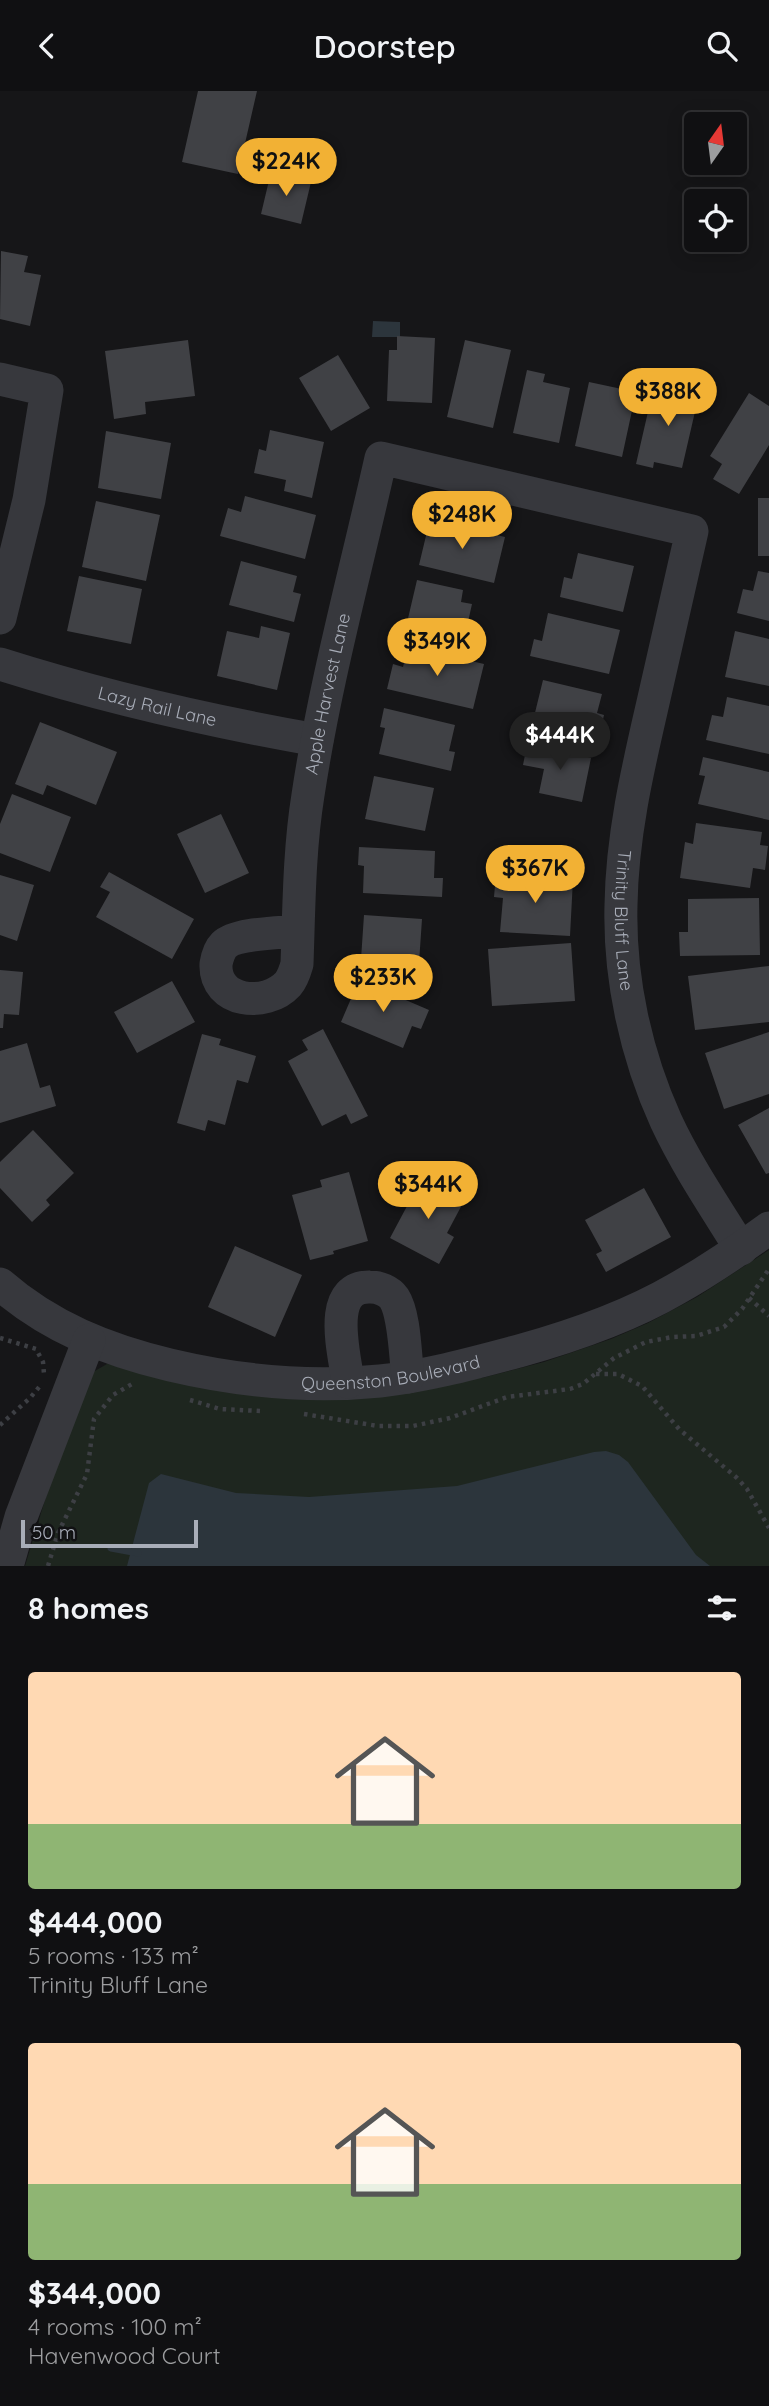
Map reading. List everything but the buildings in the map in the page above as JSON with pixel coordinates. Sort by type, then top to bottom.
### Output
[{"type":"street","points":[[0,379],[47,390],[29,500],[0,618]]},
{"type":"street","name":"Trinity Bluff Lane","points":[[381,458],[692,531],[634,786],[626,833],[620,907],[624,964],[633,1023],[666,1121],[690,1166],[741,1248]]},
{"type":"street","name":"Apple Harvest Lane","points":[[298,932],[307,798],[317,740],[381,458]]},
{"type":"street","name":"Lazy Rail Lane","points":[[0,664],[80,689],[160,709],[317,740]]},
{"type":"street","name":"Queenston Boulevard","points":[[0,1284],[17,1299],[54,1323],[89,1340],[138,1357],[241,1378],[286,1383],[348,1382],[408,1377],[479,1362],[551,1342],[621,1317],[675,1290],[769,1229]]},
{"type":"street","points":[[348,1382],[340,1316],[343,1302],[354,1291],[368,1286],[382,1289],[393,1296],[399,1310],[408,1377]]},
{"type":"street","points":[[7,1566],[21,1517],[89,1340]]},
{"type":"path","points":[[769,1269],[738,1314],[724,1327],[696,1336],[660,1338],[646,1342],[614,1358],[595,1374],[618,1374],[642,1386],[679,1429],[747,1489],[769,1528]]},
{"type":"path","points":[[749,1298],[769,1316]]},
{"type":"path","points":[[0,1338],[37,1349],[44,1368],[43,1380],[37,1390],[0,1425]]},
{"type":"path","points":[[48,1566],[58,1533],[87,1474],[94,1419],[113,1395],[135,1383]]},
{"type":"shaded area","points":[[373,321],[400,322],[400,337],[372,337]]},
{"type":"shaded area","points":[[769,1250],[769,1566],[25,1566],[48,1490],[93,1372],[107,1364],[482,1378],[544,1362],[648,1323],[697,1297]]},
{"type":"shaded area","points":[[606,1451],[619,1455],[628,1462],[696,1555],[710,1566],[127,1566],[149,1483],[161,1474],[236,1493],[309,1497],[457,1486]]},
{"type":"waterway","points":[[111,1548],[138,1553]]}]
